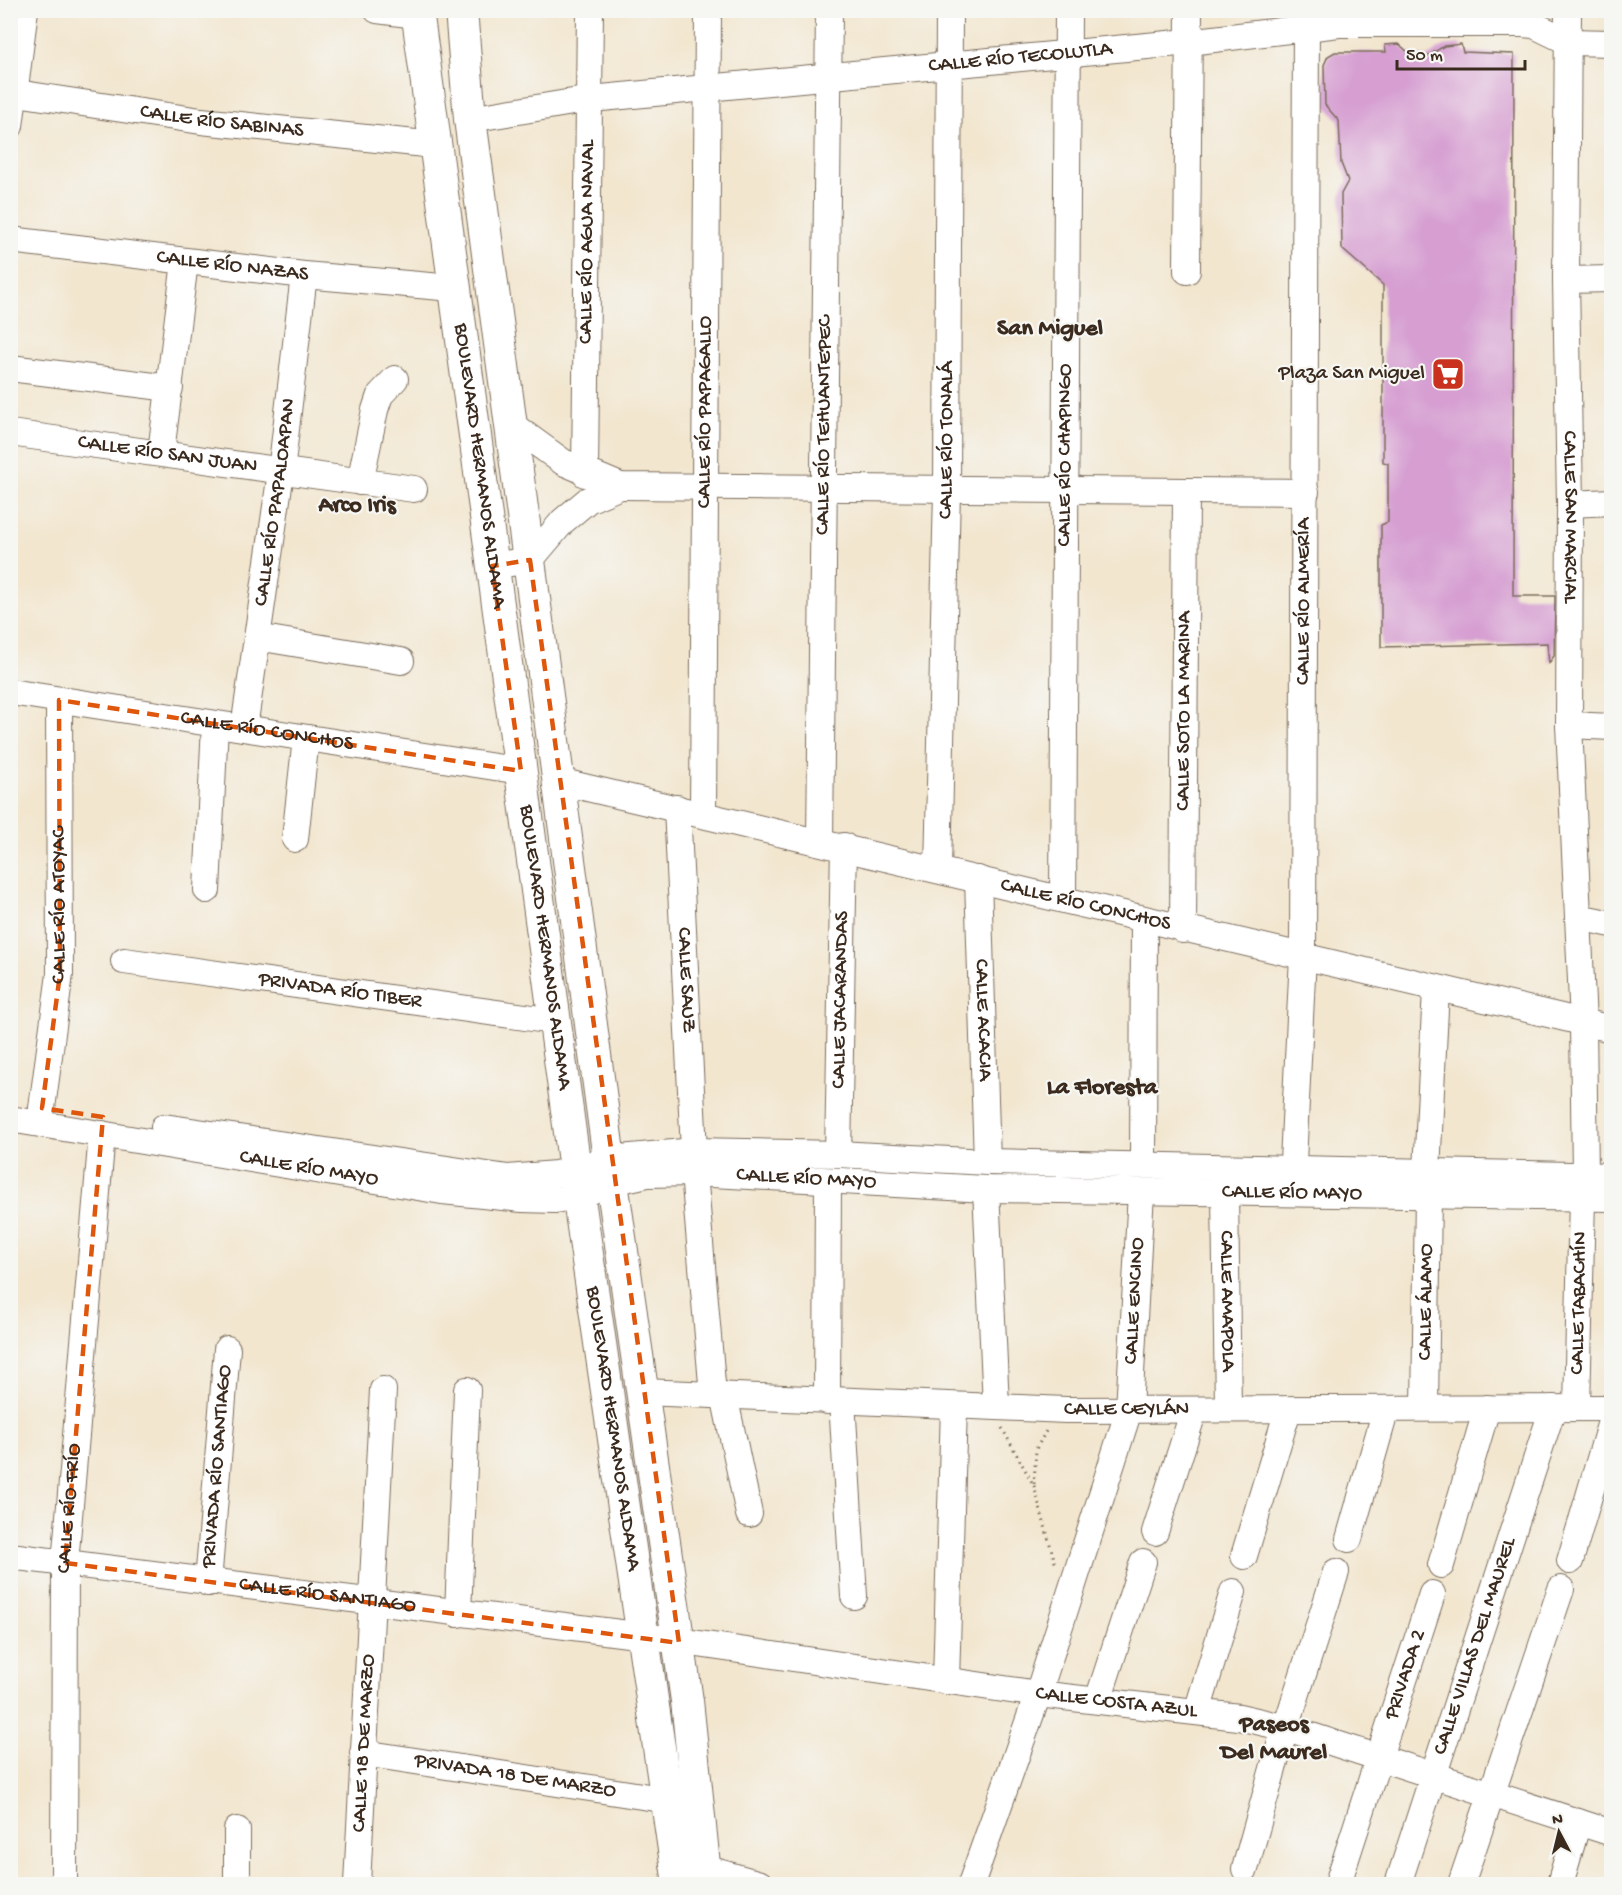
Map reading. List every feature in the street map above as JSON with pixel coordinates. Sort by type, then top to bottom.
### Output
[{"type":"main road","name":"BOULEVARD HERMANOS ALDAMA","points":[[461,10],[470,119],[611,1171],[679,1643],[705,1876]]},
{"type":"main road","name":"BOULEVARD HERMANOS ALDAMA","points":[[417,13],[555,1021],[679,1884]]},
{"type":"street","points":[[10,126],[25,10]]},
{"type":"street","points":[[377,10],[417,13]]},
{"type":"street","name":"CALLE RÍO AGUA NAVAL","points":[[585,474],[591,99],[590,10]]},
{"type":"street","name":"CALLE RÍO PAPAGALLO","points":[[703,814],[708,10]]},
{"type":"street","name":"CALLE RÍO TEHUANTEPEC","points":[[830,10],[826,488],[832,844]]},
{"type":"street","name":"CALLE RÍO TONALÁ","points":[[938,869],[947,491],[950,10]]},
{"type":"street","name":"CALLE RÍO CHAPINGO","points":[[1063,899],[1068,10]]},
{"type":"street","points":[[1187,271],[1189,10]]},
{"type":"street","name":"CALLE SAN MARCIAL","points":[[1568,10],[1566,280],[1570,504],[1569,725],[1583,1023]]},
{"type":"street","name":"CALLE RÍO TECOLUTLA","points":[[470,119],[591,99],[1189,42],[1306,19],[1522,24],[1534,26],[1569,42]]},
{"type":"street","name":"CALLE RÍO ALMERÍA","points":[[1292,1192],[1303,956],[1306,19]]},
{"type":"street","points":[[1569,42],[1611,43]]},
{"type":"street","name":"CALLE RÍO SABINAS","points":[[13,92],[201,121],[435,145]]},
{"type":"street","name":"CALLE RÍO NAZAS","points":[[10,240],[184,262],[453,288]]},
{"type":"street","points":[[161,452],[184,262]]},
{"type":"street","name":"CALLE RÍO PAPALOAPAN","points":[[244,728],[281,472],[304,275]]},
{"type":"street","points":[[1566,280],[1611,279]]},
{"type":"street","points":[[10,368],[170,388]]},
{"type":"street","points":[[360,482],[380,394],[395,378]]},
{"type":"street","points":[[512,425],[537,446],[585,474],[620,486],[947,491],[1306,492]]},
{"type":"street","name":"CALLE RÍO SAN JUAN","points":[[10,433],[161,452],[281,472],[414,489]]},
{"type":"street","points":[[492,566],[530,560],[563,521],[588,500],[620,486]]},
{"type":"street","name":"CALLE SOTO LA MARINA","points":[[1183,930],[1186,492]]},
{"type":"street","points":[[1570,504],[1611,502]]},
{"type":"street","points":[[257,638],[400,661]]},
{"type":"street","name":"CALLE RÍO CONCHOS","points":[[10,692],[521,771]]},
{"type":"street","name":"CALLE RÍO ATOYAC","points":[[42,1108],[60,974],[59,700]]},
{"type":"street","points":[[207,890],[215,724]]},
{"type":"street","points":[[1569,725],[1611,727]]},
{"type":"street","points":[[295,839],[306,738]]},
{"type":"street","name":"CALLE RÍO CONCHOS","points":[[558,781],[1611,1029]]},
{"type":"street","name":"CALLE SAUZ","points":[[677,808],[694,1162],[719,1395],[749,1514]]},
{"type":"street","name":"CALLE JACARANDAS","points":[[832,844],[838,1154]]},
{"type":"street","name":"CALLE ACACIA","points":[[978,879],[987,1162]]},
{"type":"street","points":[[1578,917],[1611,924]]},
{"type":"street","points":[[1143,1165],[1144,920]]},
{"type":"street","name":"PRIVADA RÍO TIBER","points":[[124,961],[555,1021]]},
{"type":"street","name":"CALLE ÁLAMO","points":[[1425,1408],[1427,1183],[1436,989]]},
{"type":"street","name":"CALLE TABACHÍN","points":[[1565,1408],[1583,1186],[1583,1023]]},
{"type":"street","name":"CALLE RÍO MAYO","points":[[10,1103],[444,1180]]},
{"type":"street","name":"CALLE RÍO MAYO","points":[[10,1119],[102,1134],[444,1180],[534,1178],[578,1182],[611,1171],[694,1162],[838,1154],[987,1162],[1293,1167],[1427,1183]]},
{"type":"street","name":"CALLE RÍO FRÍO","points":[[64,1884],[65,1563],[102,1134]]},
{"type":"street","name":"CALLE RÍO MAYO","points":[[694,1162],[828,1182],[986,1189],[1141,1192],[1292,1192],[1427,1183],[1583,1186],[1611,1176]]},
{"type":"street","points":[[828,1182],[834,1401],[854,1596]]},
{"type":"street","name":"CALLE RÍO MAYO","points":[[1583,1186],[1611,1198]]},
{"type":"street","points":[[986,1189],[996,1406]]},
{"type":"street","name":"CALLE ENCINO","points":[[971,1884],[1038,1694],[1129,1410],[1141,1192]]},
{"type":"street","name":"CALLE AMAPOLA","points":[[1226,1192],[1228,1409]]},
{"type":"street","name":"PRIVADA RÍO SANTIAGO","points":[[208,1583],[227,1349]]},
{"type":"street","name":"CALLE 18 DE MARZO","points":[[364,1883],[363,1753],[383,1390]]},
{"type":"street","points":[[458,1614],[467,1390]]},
{"type":"street","name":"CALLE CEYLÁN","points":[[643,1392],[1066,1410],[1611,1408]]},
{"type":"street","points":[[946,1681],[954,1406]]},
{"type":"street","points":[[1441,1565],[1487,1408]]},
{"type":"street","name":"CALLE VILLAS DEL MAUREL","points":[[1398,1884],[1433,1774],[1565,1408]]},
{"type":"street","points":[[1349,1539],[1386,1409]]},
{"type":"street","points":[[1155,1532],[1194,1410]]},
{"type":"street","points":[[1244,1556],[1288,1410]]},
{"type":"street","points":[[1570,1561],[1611,1418]]},
{"type":"street","name":"CALLE RÍO SANTIAGO","points":[[10,1556],[208,1583],[644,1636]]},
{"type":"street","points":[[1098,1700],[1143,1562]]},
{"type":"street","points":[[1245,1869],[1336,1572]]},
{"type":"street","points":[[1461,1884],[1561,1589]]},
{"type":"street","points":[[1197,1712],[1233,1592]]},
{"type":"street","name":"PRIVADA 2","points":[[1338,1883],[1432,1594]]},
{"type":"street","name":"CALLE COSTA AZUL","points":[[644,1636],[679,1643],[1038,1694],[1197,1712],[1287,1728],[1611,1833]]},
{"type":"street","name":"PRIVADA 18 DE MARZO","points":[[363,1753],[668,1800]]},
{"type":"street","points":[[1560,1884],[1578,1822]]},
{"type":"street","points":[[237,1830],[237,1884]]},
{"type":"street","points":[[705,1876],[760,1884]]},
{"type":"path","points":[[996,1406],[1006,1439],[1034,1486]]},
{"type":"path","points":[[1066,1410],[1040,1437],[1033,1462],[1034,1486],[1067,1604]]},
{"type":"highlighted area","points":[[530,560],[679,1643],[65,1563],[103,1117],[42,1108],[60,974],[59,700],[521,771],[492,566]]},
{"type":"building","name":"Plaza San Miguel","points":[[1399,44],[1409,53],[1417,56],[1428,56],[1444,46],[1461,44],[1463,52],[1514,54],[1513,596],[1555,596],[1554,656],[1549,663],[1547,643],[1381,647],[1381,525],[1388,522],[1388,463],[1383,462],[1383,285],[1342,249],[1341,194],[1348,181],[1341,163],[1339,121],[1325,105],[1324,65],[1328,56],[1335,52],[1386,52],[1385,45]]},
{"type":"place","name":"Plaza San Miguel","points":[[1448,374]]},
{"type":"district","name":"San Miguel","points":[[1050,329]]},
{"type":"district","name":"Arco Iris","points":[[357,506]]},
{"type":"district","name":"La Floresta","points":[[1102,1088]]},
{"type":"district","name":"Paseos Del Maurel","points":[[1274,1739]]}]
